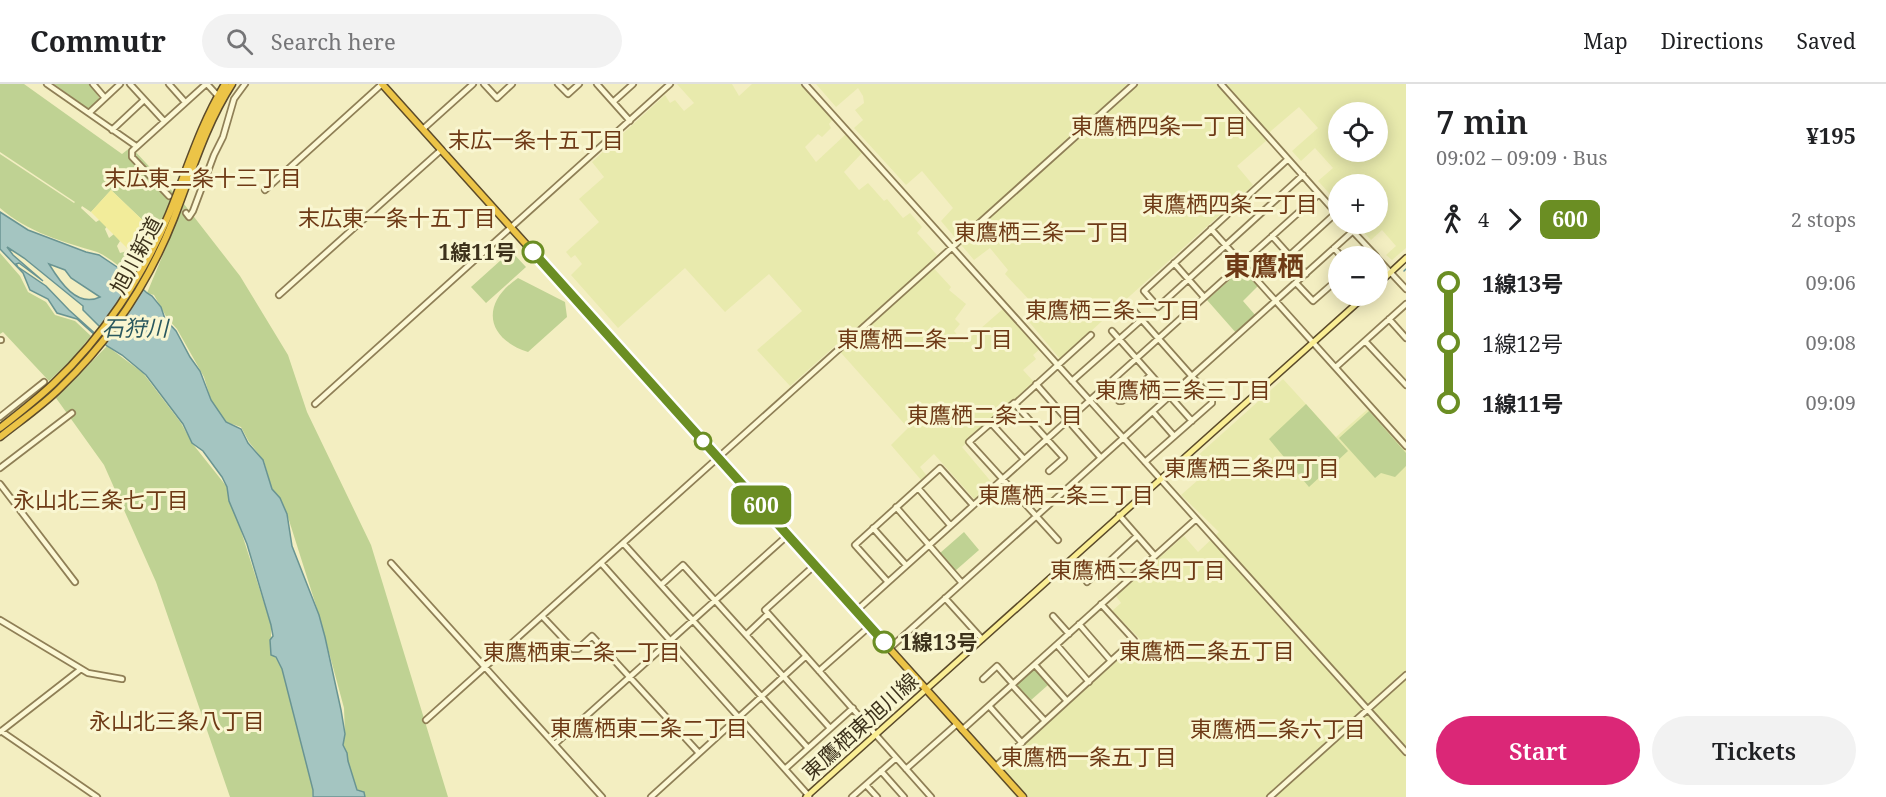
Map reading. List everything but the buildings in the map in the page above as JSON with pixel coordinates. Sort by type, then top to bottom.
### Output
[{"type":"highway","name":"旭川新道","points":[[0,428],[63,380],[120,304],[169,221],[192,149],[220,98],[225,84]]},
{"type":"highway","name":"旭川新道","points":[[220,98],[232,84]]},
{"type":"highway","points":[[382,84],[1023,797]]},
{"type":"highway","name":"旭川新道","points":[[0,436],[47,394]]},
{"type":"main road","points":[[1390,272],[1406,258]]},
{"type":"main road","name":"東鷹栖東旭川線","points":[[808,796],[1354,306]]},
{"type":"street","points":[[47,84],[136,146]]},
{"type":"street","points":[[93,84],[105,98]]},
{"type":"street","points":[[88,113],[120,84]]},
{"type":"street","points":[[130,84],[164,121]]},
{"type":"street","points":[[169,84],[185,102]]},
{"type":"street","points":[[168,196],[132,157],[132,151],[206,84],[220,98],[232,104]]},
{"type":"street","points":[[186,213],[189,216],[193,211],[223,137],[232,104],[245,84]]},
{"type":"street","points":[[265,190],[382,84]]},
{"type":"street","points":[[423,129],[473,84]]},
{"type":"street","points":[[484,84],[497,98],[512,84]]},
{"type":"street","points":[[558,84],[568,94],[579,84]]},
{"type":"street","points":[[597,84],[630,121]]},
{"type":"street","points":[[613,102],[633,84]]},
{"type":"street","points":[[805,84],[1406,752]]},
{"type":"street","points":[[426,720],[1134,84]]},
{"type":"street","points":[[1221,84],[1328,204]]},
{"type":"street","points":[[315,404],[668,85]]},
{"type":"street","points":[[112,130],[144,100]]},
{"type":"street","points":[[279,295],[441,150]]},
{"type":"street","points":[[1288,159],[1144,291],[1158,307],[1303,175]]},
{"type":"street","points":[[856,610],[1319,194]]},
{"type":"street","points":[[1290,255],[1328,222]]},
{"type":"street","points":[[1211,229],[1406,446]]},
{"type":"street","points":[[1336,246],[1350,234]]},
{"type":"street","points":[[1356,234],[1366,246]]},
{"type":"street","points":[[1272,236],[1306,274]]},
{"type":"street","points":[[890,648],[1328,254]]},
{"type":"street","points":[[1174,263],[1204,297]]},
{"type":"street","points":[[1390,272],[1406,289]]},
{"type":"street","points":[[1296,283],[1313,301],[1328,288]]},
{"type":"street","points":[[1336,367],[1406,304]]},
{"type":"street","points":[[1134,311],[1212,399],[1212,403],[1145,462]]},
{"type":"street","points":[[1389,319],[1406,338]]},
{"type":"street","points":[[1072,381],[1142,320]]},
{"type":"street","points":[[1112,331],[1192,421]]},
{"type":"street","points":[[1058,540],[969,442],[1091,335]]},
{"type":"street","points":[[1365,340],[1406,385]]},
{"type":"street","points":[[1105,386],[1119,401],[1122,401],[1151,375]]},
{"type":"street","points":[[0,408],[2,415],[44,382]]},
{"type":"street","points":[[1036,384],[1101,458]]},
{"type":"street","points":[[1015,404],[1064,458],[1049,471]]},
{"type":"street","points":[[0,468],[72,412]]},
{"type":"street","points":[[1153,412],[1174,436]]},
{"type":"street","points":[[991,423],[1024,459]]},
{"type":"street","points":[[888,582],[855,545],[896,507],[940,468],[973,505]]},
{"type":"street","points":[[0,483],[75,582]]},
{"type":"street","points":[[918,488],[950,525]]},
{"type":"street","points":[[896,507],[962,583]]},
{"type":"street","points":[[1119,515],[1155,556]]},
{"type":"street","points":[[963,730],[1196,519]]},
{"type":"street","points":[[873,528],[906,565]]},
{"type":"street","points":[[555,744],[788,535]]},
{"type":"street","points":[[1087,582],[1137,536]]},
{"type":"street","points":[[623,543],[808,748]]},
{"type":"street","points":[[1110,561],[1127,581]]},
{"type":"street","points":[[391,563],[602,797]]},
{"type":"street","points":[[601,563],[808,796]]},
{"type":"street","points":[[661,585],[683,565],[830,729]]},
{"type":"street","points":[[815,565],[765,610],[931,797]]},
{"type":"street","points":[[945,598],[982,639]]},
{"type":"street","points":[[996,766],[1134,640],[1101,604]]},
{"type":"street","points":[[746,635],[768,614]]},
{"type":"street","points":[[542,615],[573,649],[578,649],[592,636],[699,753]]},
{"type":"street","points":[[1053,616],[1068,634]]},
{"type":"street","points":[[0,620],[88,673],[122,679]]},
{"type":"street","points":[[0,628],[6,623]]},
{"type":"street","points":[[1079,624],[1111,660]]},
{"type":"street","points":[[819,671],[870,626]]},
{"type":"street","points":[[1057,645],[1089,682]]},
{"type":"street","points":[[651,797],[806,656]]},
{"type":"street","points":[[1035,665],[1067,701]]},
{"type":"street","points":[[982,679],[997,666],[1045,721]]},
{"type":"street","points":[[81,669],[1,731],[97,797]]},
{"type":"street","points":[[1270,797],[1406,675]]},
{"type":"street","points":[[989,706],[1022,743]]},
{"type":"street","points":[[785,769],[853,708]]},
{"type":"street","points":[[906,769],[957,724]]},
{"type":"street","points":[[852,797],[896,758]]},
{"type":"street","points":[[881,771],[904,797]]},
{"type":"street","points":[[866,785],[877,797]]},
{"type":"green space","points":[[0,84],[24,84],[122,154],[131,147],[174,193],[156,233],[111,190],[91,212],[82,206],[81,208],[96,222],[101,219],[108,225],[105,229],[109,238],[114,234],[120,241],[117,246],[120,253],[131,250],[134,256],[129,259],[133,263],[129,272],[101,254],[34,230],[0,208],[0,154],[75,202],[0,152]]},
{"type":"green space","points":[[54,84],[90,84],[100,99],[87,108]]},
{"type":"green space","points":[[677,84],[732,84],[739,96],[752,84],[801,84],[833,119],[829,124],[831,128],[822,137],[818,134],[805,147],[816,162],[846,134],[862,153],[844,172],[859,190],[868,183],[884,201],[887,199],[903,218],[910,213],[922,227],[917,233],[937,255],[929,263],[951,287],[949,290],[966,304],[955,319],[960,324],[954,331],[964,343],[1004,308],[1040,349],[1033,355],[1036,359],[1023,370],[1034,382],[962,447],[993,484],[975,500],[934,454],[920,467],[927,476],[922,481],[891,445],[908,428],[835,346],[790,386],[757,350],[802,311],[769,274],[725,312],[685,268],[618,328],[571,275],[582,264],[575,255],[571,258],[566,252],[599,222],[579,199],[604,177],[592,162],[665,95],[670,103],[675,100],[684,111],[694,103]]},
{"type":"green space","points":[[816,84],[1406,84],[1406,248],[1392,260],[1388,257],[1388,253],[1396,246],[1386,234],[1388,234],[1388,174],[1328,174],[1328,192],[1318,181],[1333,168],[1315,148],[1301,161],[1292,151],[1318,128],[1299,107],[1264,137],[1266,141],[1237,166],[1253,185],[1060,359],[1025,317],[1034,305],[1005,274],[1008,270],[990,248],[974,260],[941,221],[953,208],[922,171],[906,185],[854,128],[863,120],[855,110],[864,103],[858,88],[836,107]]},
{"type":"green space","points":[[184,204],[240,276],[288,355],[307,412],[371,545],[448,797],[365,797],[357,790],[343,745],[344,708],[319,615],[287,514],[280,498],[272,489],[264,461],[241,427],[226,422],[211,400],[204,377],[177,329],[167,318],[154,295],[147,293]]},
{"type":"green space","points":[[1365,234],[1378,234],[1371,240]]},
{"type":"green space","points":[[511,251],[526,267],[486,303],[471,287]]},
{"type":"green space","points":[[0,253],[20,276],[28,292],[46,302],[55,315],[75,321],[91,336],[72,359],[49,381],[3,332],[0,334]]},
{"type":"green space","points":[[1243,268],[1259,285],[1243,301],[1256,316],[1237,334],[1207,300]]},
{"type":"green space","points":[[518,278],[565,302],[567,317],[528,352],[503,338],[496,329],[493,319],[498,298]]},
{"type":"green space","points":[[107,346],[143,373],[181,423],[192,443],[227,487],[271,625],[271,649],[282,669],[313,790],[312,797],[230,797],[156,582],[104,465],[56,398]]},
{"type":"green space","points":[[1283,379],[1336,437],[1369,408],[1406,450],[1406,797],[1016,797],[994,772],[1140,639],[1112,611],[1121,603],[1116,596],[1184,536],[1198,552],[1219,532],[1181,495],[1198,480],[1185,467]]},
{"type":"green space","points":[[1306,404],[1348,451],[1309,487],[1269,439]]},
{"type":"green space","points":[[1369,411],[1406,453],[1406,466],[1395,477],[1381,473],[1375,478],[1339,438]]},
{"type":"green space","points":[[964,532],[979,550],[955,571],[940,553]]},
{"type":"green space","points":[[1034,669],[1048,685],[1030,701],[1016,685]]},
{"type":"sand","points":[[111,190],[156,233],[141,262],[91,212]]},
{"type":"water","name":"石狩川","points":[[0,212],[28,230],[99,255],[126,273],[161,307],[165,319],[176,331],[200,371],[211,400],[226,422],[241,429],[248,443],[263,460],[272,489],[280,498],[287,514],[292,546],[319,615],[341,710],[345,734],[343,745],[357,790],[364,792],[365,797],[313,797],[282,669],[276,657],[271,655],[270,640],[273,636],[271,625],[247,544],[229,501],[227,487],[222,477],[203,451],[192,443],[183,424],[146,375],[107,346],[77,319],[57,313],[48,299],[30,290],[23,273],[0,249]],"holes":[[[7,247],[83,306],[83,310],[104,331],[103,336],[99,337],[46,286],[18,267],[16,264],[19,263],[43,281]],[[49,264],[65,270],[71,278],[100,297],[84,299],[77,296],[64,285]]]},
{"type":"tunnel","points":[[169,196],[186,213]]},
{"type":"bus line","name":"600","points":[[533,252],[884,642]]},
{"type":"place","name":"1線11号","points":[[533,252]]},
{"type":"place","name":"1線13号","points":[[884,642]]},
{"type":"district","name":"東鷹栖四条一丁目","points":[[1159,125]]},
{"type":"district","name":"末広一条十五丁目","points":[[536,139]]},
{"type":"district","name":"末広東二条十三丁目","points":[[203,177]]},
{"type":"district","name":"東鷹栖四条二丁目","points":[[1230,203]]},
{"type":"district","name":"末広東一条十五丁目","points":[[397,217]]},
{"type":"district","name":"東鷹栖三条一丁目","points":[[1042,231]]},
{"type":"district","name":"東鷹栖","points":[[1264,265]]},
{"type":"district","name":"東鷹栖三条二丁目","points":[[1113,309]]},
{"type":"district","name":"東鷹栖二条一丁目","points":[[925,338]]},
{"type":"district","name":"東鷹栖三条三丁目","points":[[1183,389]]},
{"type":"district","name":"東鷹栖二条二丁目","points":[[995,414]]},
{"type":"district","name":"東鷹栖三条四丁目","points":[[1252,467]]},
{"type":"district","name":"東鷹栖二条三丁目","points":[[1066,494]]},
{"type":"district","name":"永山北三条七丁目","points":[[101,499]]},
{"type":"district","name":"東鷹栖二条四丁目","points":[[1138,569]]},
{"type":"district","name":"東鷹栖二条五丁目","points":[[1207,650]]},
{"type":"district","name":"東鷹栖東二条一丁目","points":[[582,651]]},
{"type":"district","name":"永山北三条八丁目","points":[[177,720]]},
{"type":"district","name":"東鷹栖東二条二丁目","points":[[649,727]]},
{"type":"district","name":"東鷹栖二条六丁目","points":[[1278,728]]},
{"type":"district","name":"東鷹栖一条五丁目","points":[[1089,756]]}]
